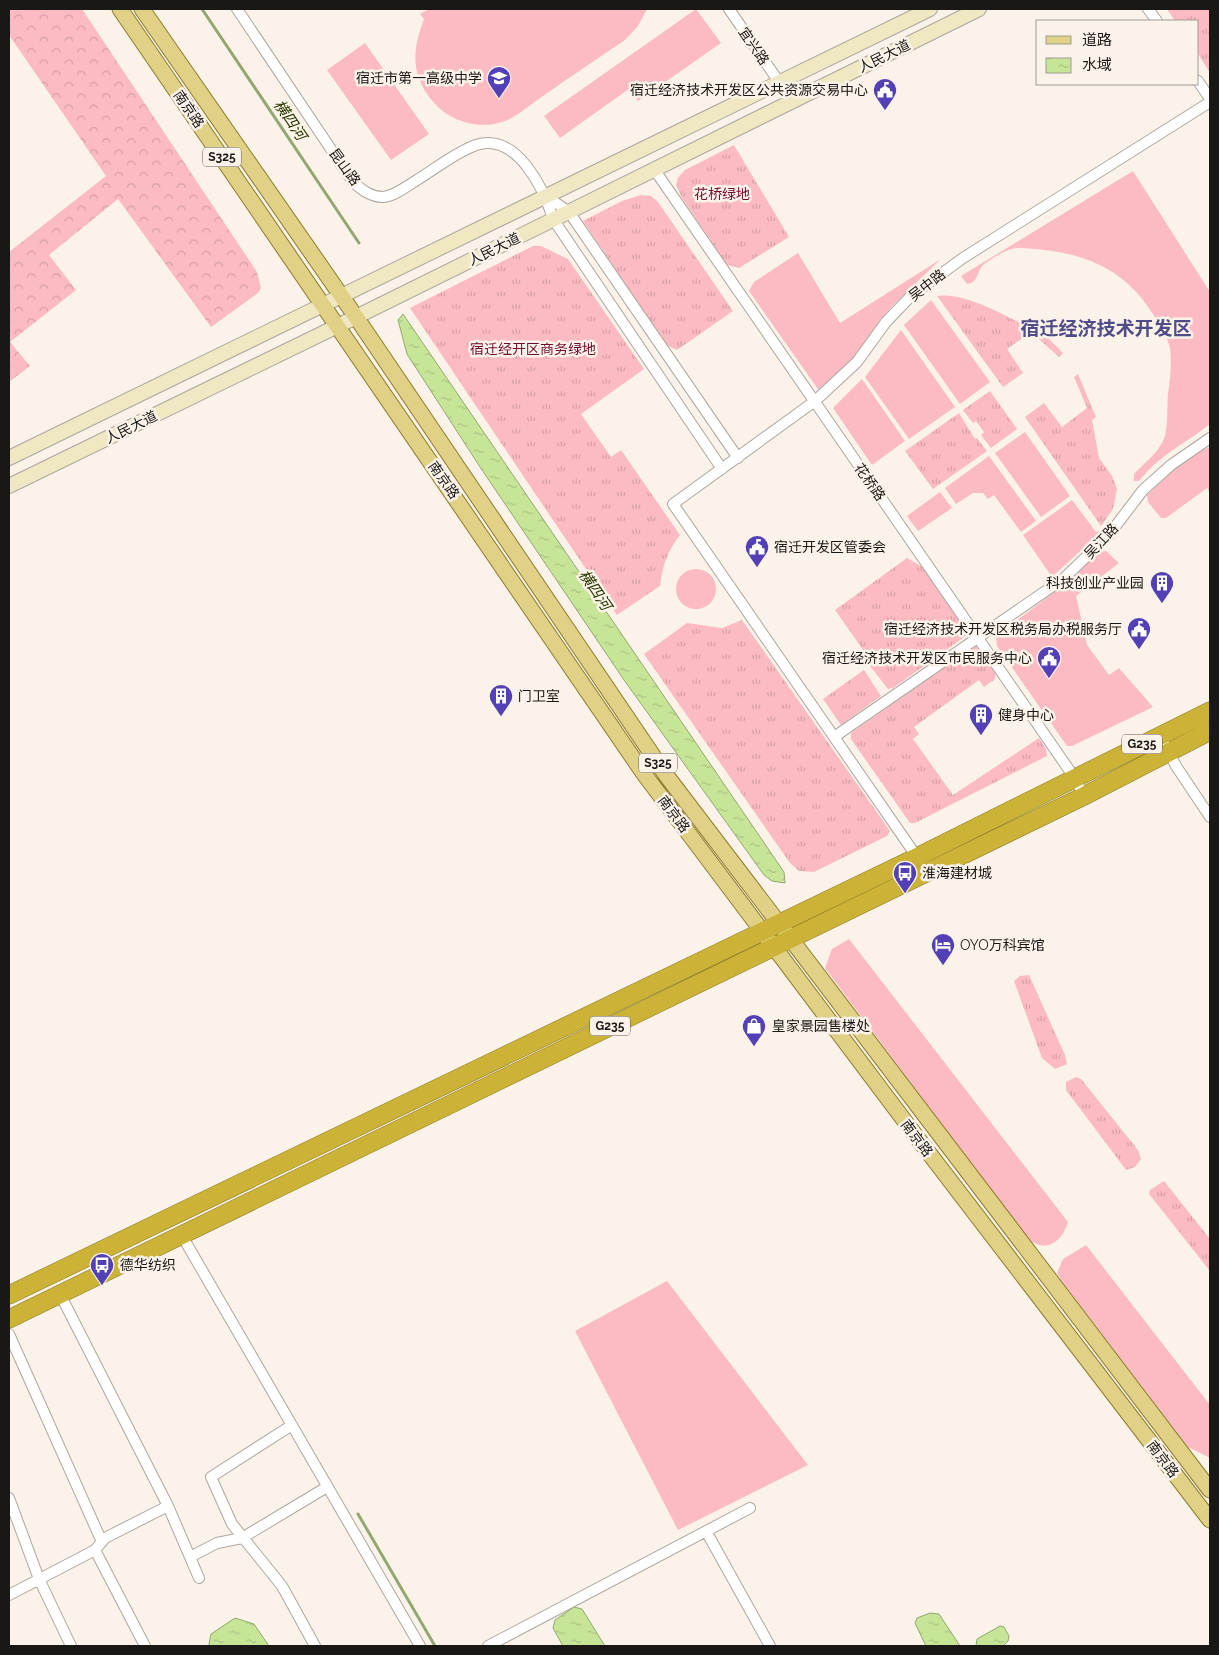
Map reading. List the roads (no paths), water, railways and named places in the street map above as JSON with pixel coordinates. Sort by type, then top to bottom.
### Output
[{"type":"highway","name":"G235","points":[[9,1295],[917,857],[1074,777],[1210,711]]},
{"type":"highway","name":"G235","points":[[9,1319],[1084,796],[1210,731]]},
{"type":"main road","name":"南京路","points":[[120,9],[644,774],[761,931],[1210,1520]]},
{"type":"main road","name":"南京路","points":[[142,9],[356,317],[666,775],[789,939],[1207,1480]]},
{"type":"main road","name":"人民大道","points":[[9,458],[930,9]]},
{"type":"main road","name":"人民大道","points":[[9,486],[338,327],[978,9]]},
{"type":"street","name":"昆山路","points":[[237,9],[348,174],[361,190],[371,195],[382,197],[391,195],[477,145],[489,144],[499,145],[512,151],[522,161],[546,196]]},
{"type":"street","name":"宜兴路","points":[[729,9],[779,82]]},
{"type":"street","points":[[1148,9],[1156,20]]},
{"type":"street","points":[[1199,83],[1210,100]]},
{"type":"street","name":"吴中路","points":[[834,737],[672,504],[815,401],[857,362],[886,322],[911,296],[963,258],[1210,100]]},
{"type":"street","name":"花桥路","points":[[654,169],[1074,777],[1084,796]]},
{"type":"street","points":[[546,196],[569,212],[738,458]]},
{"type":"street","points":[[546,196],[553,220],[722,469]]},
{"type":"street","name":"吴江路","points":[[834,737],[1063,579],[1108,536],[1143,490],[1171,465],[1210,438]]},
{"type":"street","points":[[1160,735],[1168,752],[1210,817]]},
{"type":"street","points":[[834,737],[917,857]]},
{"type":"street","points":[[181,1234],[420,1646]]},
{"type":"street","points":[[60,1294],[168,1506],[199,1578]]},
{"type":"street","points":[[9,1334],[102,1542]]},
{"type":"street","points":[[292,1425],[211,1477],[232,1524],[282,1586],[315,1646]]},
{"type":"street","points":[[190,1557],[217,1543],[242,1538],[327,1487]]},
{"type":"street","points":[[9,1498],[39,1579],[71,1646]]},
{"type":"street","points":[[9,1594],[95,1550],[102,1542],[168,1506]]},
{"type":"street","points":[[494,1645],[750,1508]]},
{"type":"street","points":[[706,1531],[770,1646]]},
{"type":"street","points":[[95,1550],[145,1646]]},
{"type":"water","points":[[403,314],[784,872],[785,883],[772,881],[764,875],[624,680],[480,467],[407,354],[398,320]]},
{"type":"water","points":[[574,1607],[582,1609],[605,1646],[563,1646],[553,1628],[555,1620]]},
{"type":"water","points":[[930,1613],[939,1614],[960,1646],[926,1646],[915,1623],[917,1618]]},
{"type":"water","points":[[235,1618],[254,1624],[269,1646],[210,1646],[211,1634]]},
{"type":"water","points":[[1000,1626],[1004,1627],[1009,1636],[1008,1641],[1003,1646],[976,1646],[977,1639]]},
{"type":"waterway","name":"横四河","points":[[202,9],[359,243]]},
{"type":"waterway","points":[[358,1514],[435,1646]]},
{"type":"place","name":"宿迁市第一高级中学","points":[[499,99]]},
{"type":"place","name":"宿迁经济技术开发区公共资源交易中心","points":[[885,111]]},
{"type":"place","name":"宿迁开发区管委会","points":[[757,568]]},
{"type":"place","name":"科技创业产业园","points":[[1162,604]]},
{"type":"place","name":"宿迁经济技术开发区税务局办税服务厅","points":[[1139,650]]},
{"type":"place","name":"宿迁经济技术开发区市民服务中心","points":[[1049,679]]},
{"type":"place","name":"门卫室","points":[[501,717]]},
{"type":"place","name":"健身中心","points":[[981,736]]},
{"type":"place","name":"淮海建材城","points":[[905,894]]},
{"type":"place","name":"OYO万科宾馆","points":[[943,966]]},
{"type":"place","name":"皇家景园售楼处","points":[[754,1047]]},
{"type":"place","name":"德华纺织","points":[[102,1286]]},
{"type":"district","name":"宿迁经济技术开发区","points":[[1106,328]]},
{"type":"park label","name":"花桥绿地","points":[[722,194]]},
{"type":"park label","name":"宿迁经开区商务绿地","points":[[533,349]]}]
